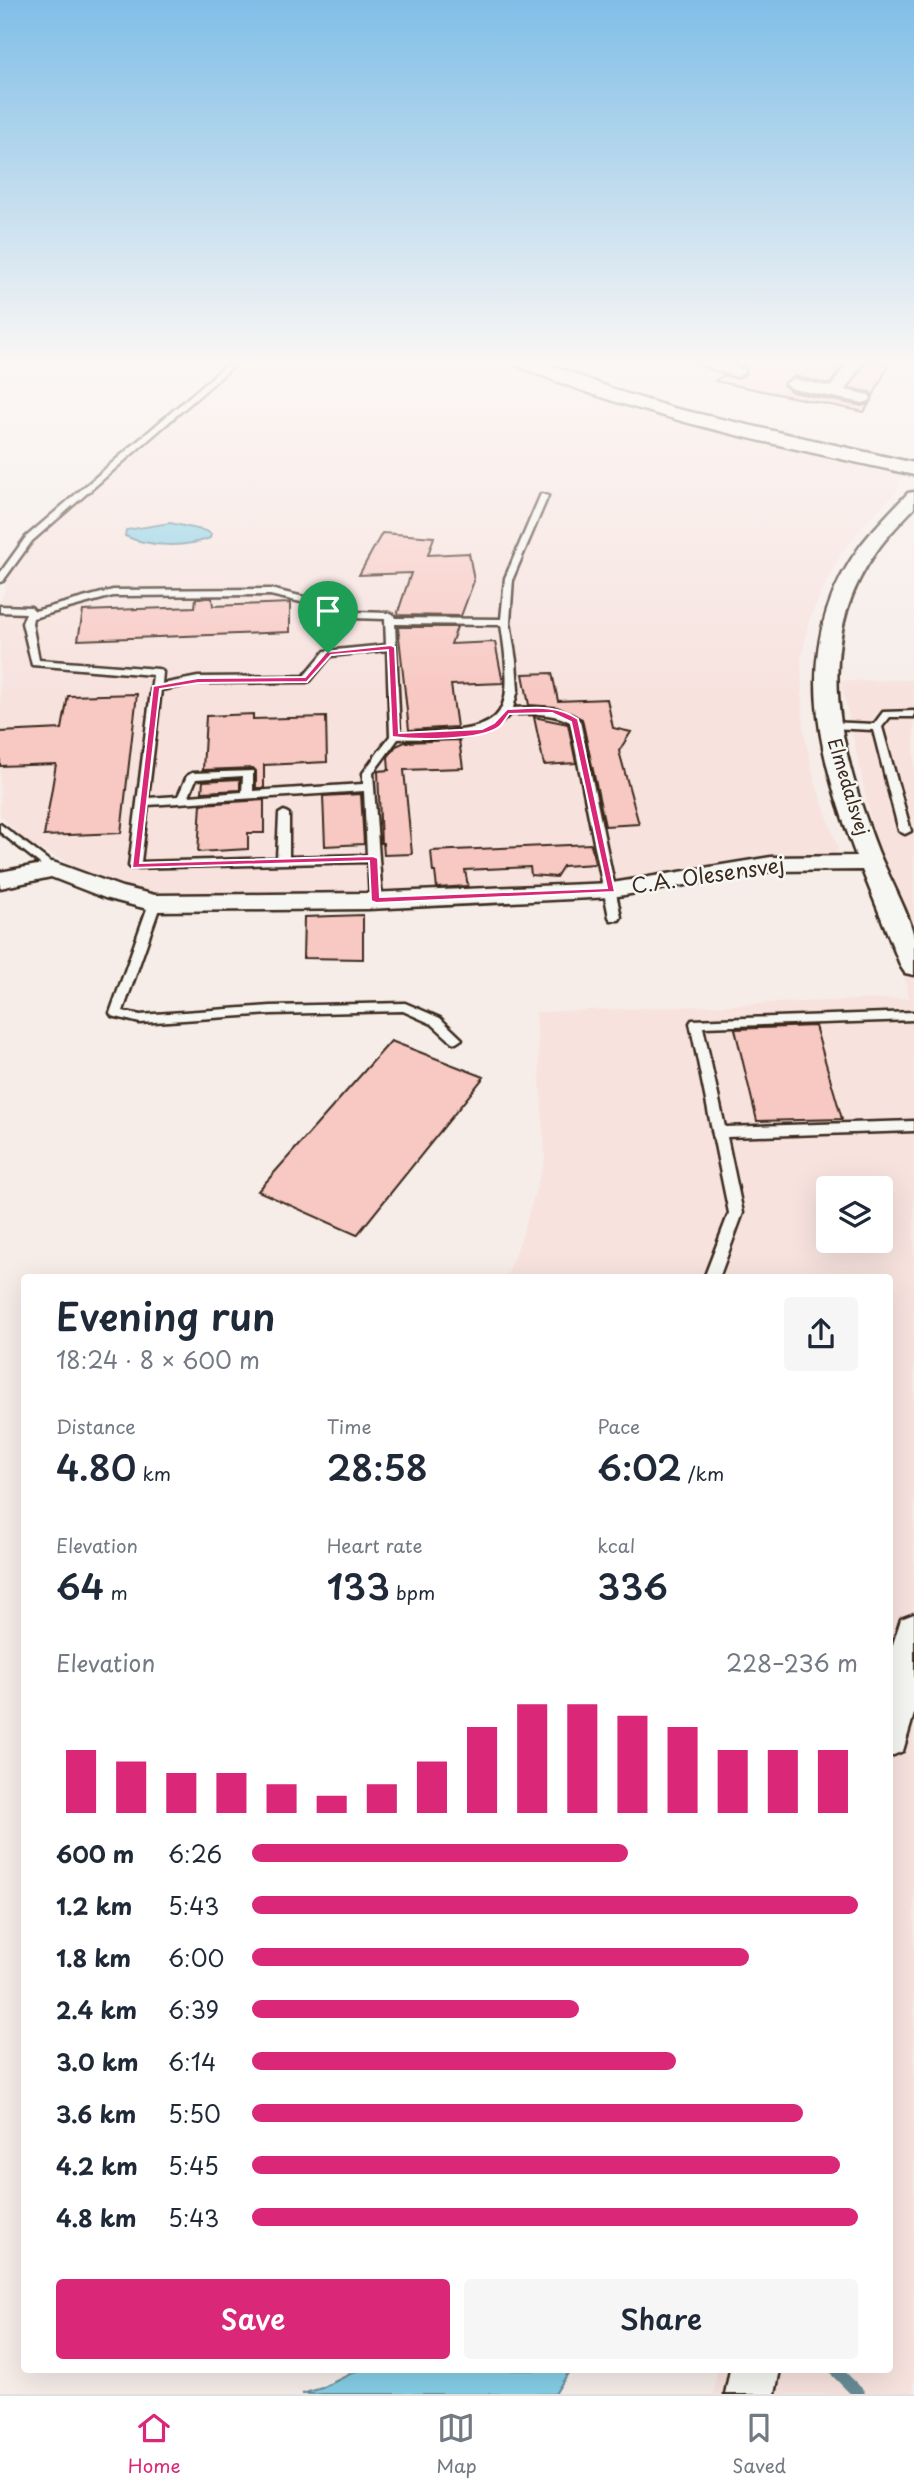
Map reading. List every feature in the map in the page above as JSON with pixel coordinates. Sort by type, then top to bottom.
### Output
[{"type":"street","name":"Elmedalsvej","points":[[914,497],[868,550],[847,587],[831,633],[825,678],[829,725],[841,776],[914,967]]},
{"type":"street","points":[[4,879],[23,848]]},
{"type":"street","name":"C.A. Olesensvej","points":[[53,869],[114,893],[155,902],[376,901],[612,890],[771,864],[873,863]]},
{"type":"street","points":[[4,879],[53,869]]},
{"type":"street","points":[[893,1728],[907,1694],[914,1631]]},
{"type":"street","points":[[750,2394],[754,2373]]},
{"type":"lane","points":[[0,577],[29,539],[107,473]]},
{"type":"lane","points":[[395,736],[484,731],[497,725],[507,711],[515,680],[505,622],[509,578],[544,496]]},
{"type":"lane","points":[[29,616],[113,593],[270,592],[314,602],[318,614],[505,622]]},
{"type":"lane","points":[[0,610],[31,610],[27,623],[35,663],[158,672],[135,866],[373,858]]},
{"type":"lane","points":[[376,901],[368,773],[395,736],[390,619]]},
{"type":"lane","points":[[156,688],[198,680],[307,679],[328,653],[391,647]]},
{"type":"lane","points":[[507,711],[552,710],[562,712],[575,721],[612,890],[615,917]]},
{"type":"lane","points":[[877,727],[887,713],[914,714]]},
{"type":"lane","points":[[829,725],[877,727]]},
{"type":"lane","points":[[877,727],[905,831]]},
{"type":"lane","points":[[182,800],[192,776],[249,773],[247,795]]},
{"type":"lane","points":[[142,802],[369,787]]},
{"type":"lane","points":[[283,861],[284,814]]},
{"type":"lane","points":[[0,827],[23,848],[53,869]]},
{"type":"lane","points":[[155,902],[116,1013],[140,1019],[271,1010],[404,1007],[436,1021],[457,1039]]},
{"type":"lane","points":[[713,1274],[736,1213],[696,1023],[914,1016]]},
{"type":"lane","points":[[718,1132],[914,1126]]},
{"type":"shaded area","points":[[115,473],[896,473],[902,478],[895,493],[866,522],[842,552],[809,620],[801,660],[803,727],[814,779],[839,850],[829,856],[759,860],[647,878],[373,896],[173,897],[136,892],[76,873],[62,859],[30,845],[0,815],[0,605],[17,557]]},
{"type":"shaded area","points":[[914,680],[914,2394],[714,2394],[717,2373],[893,2373],[893,1274],[508,1274],[545,1159],[536,1012],[909,998],[841,681]]},
{"type":"water","points":[[170,523],[206,531],[211,534],[210,538],[168,545],[125,536],[126,530]]},
{"type":"water","points":[[352,2373],[568,2373],[555,2394],[302,2394],[322,2388]]},
{"type":"building","points":[[382,533],[434,537],[428,555],[469,553],[474,581],[461,616],[397,615],[411,573],[359,575]]},
{"type":"building","points":[[196,598],[212,598],[213,606],[290,603],[290,632],[78,640],[83,611],[195,607]]},
{"type":"building","points":[[398,627],[457,627],[451,644],[495,642],[503,683],[451,685],[457,727],[409,730]]},
{"type":"building","points":[[552,673],[558,701],[607,699],[613,728],[631,732],[619,751],[639,824],[605,826],[582,719],[557,707],[529,705],[523,674]]},
{"type":"building","points":[[137,694],[121,833],[44,836],[56,764],[0,766],[0,732],[62,729],[68,696]]},
{"type":"building","points":[[253,714],[253,719],[326,717],[327,762],[264,765],[264,788],[256,788],[256,771],[253,768],[203,770],[206,716]]},
{"type":"building","points":[[534,717],[568,724],[576,763],[544,765]]},
{"type":"building","points":[[459,740],[463,768],[404,770],[412,854],[384,855],[381,843],[378,771],[389,770],[388,757],[396,746],[405,742]]},
{"type":"building","points":[[240,779],[240,790],[202,792],[203,781]]},
{"type":"building","points":[[361,794],[364,844],[325,846],[323,796]]},
{"type":"building","points":[[264,800],[264,833],[248,833],[248,849],[198,852],[201,804]]},
{"type":"building","points":[[591,844],[595,864],[563,866],[556,877],[531,875],[530,867],[465,870],[468,886],[437,888],[433,872],[431,851]]},
{"type":"building","points":[[363,915],[363,959],[303,958],[304,917]]},
{"type":"building","points":[[815,1026],[842,1119],[757,1121],[735,1029]]},
{"type":"building","points":[[391,1041],[484,1077],[357,1235],[258,1191]]},
{"type":"waterway","points":[[838,2373],[859,2394]]},
{"type":"route","points":[[391,647],[395,736],[484,731],[497,725],[507,711],[552,710],[562,712],[575,721],[612,890],[376,901],[373,858],[135,866],[156,688],[198,680],[307,679],[328,653],[391,647]]}]
